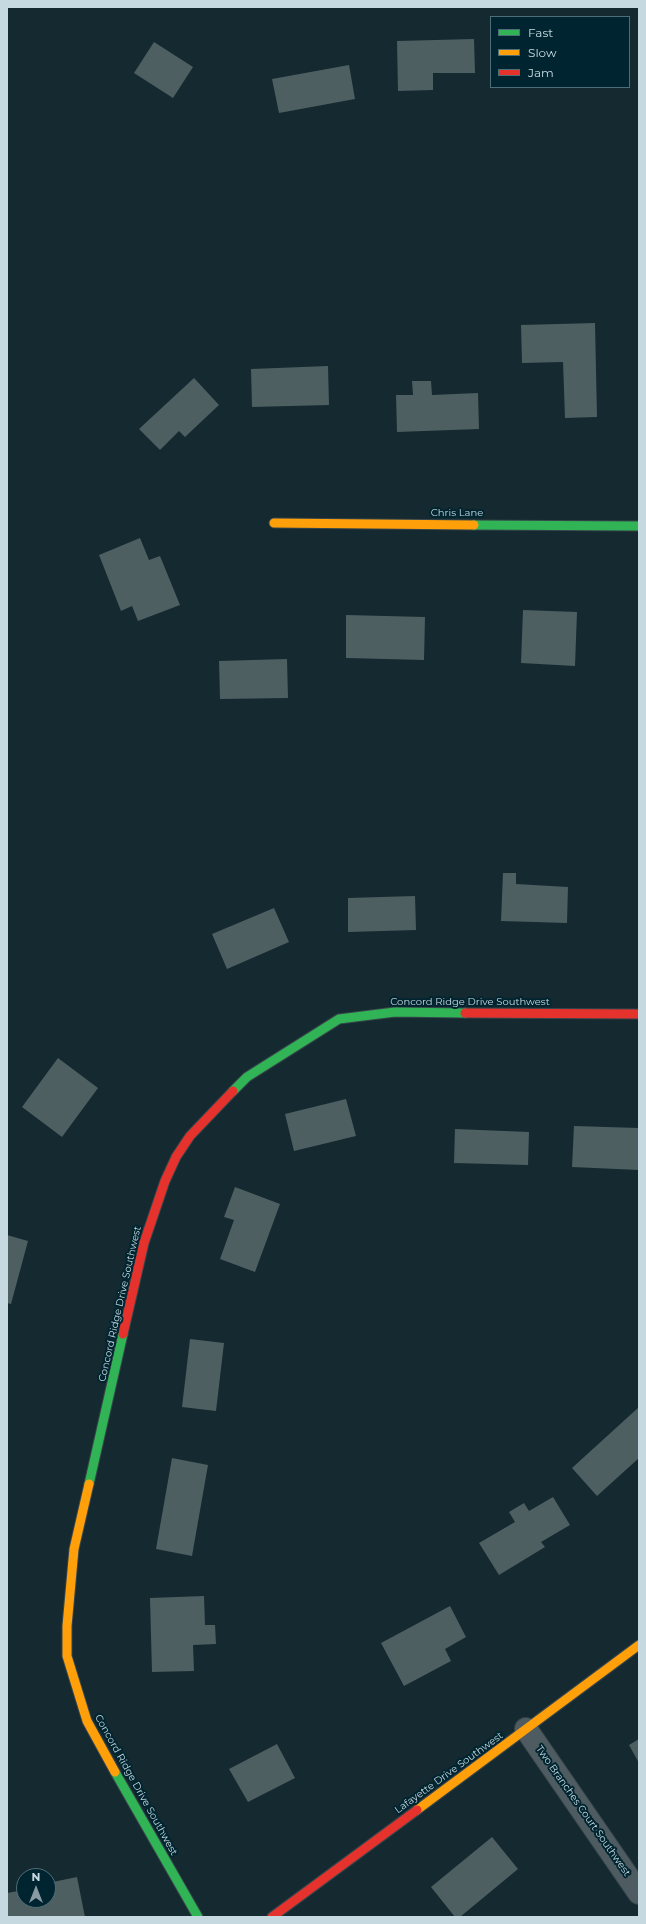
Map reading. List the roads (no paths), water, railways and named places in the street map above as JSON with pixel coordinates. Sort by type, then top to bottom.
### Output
[{"type":"street","name":"Chris Lane","points":[[274,523],[639,526]]},
{"type":"street","name":"Concord Ridge Drive Southwest","points":[[198,1917],[135,1809],[87,1721],[67,1656],[66,1626],[74,1549],[144,1244],[165,1182],[176,1157],[190,1136],[247,1077],[340,1019],[396,1012],[639,1014]]},
{"type":"street","name":"Lafayette Drive Southwest","points":[[272,1917],[639,1645]]},
{"type":"street","name":"Two Branches Court Southwest","points":[[526,1729],[639,1893]]}]
